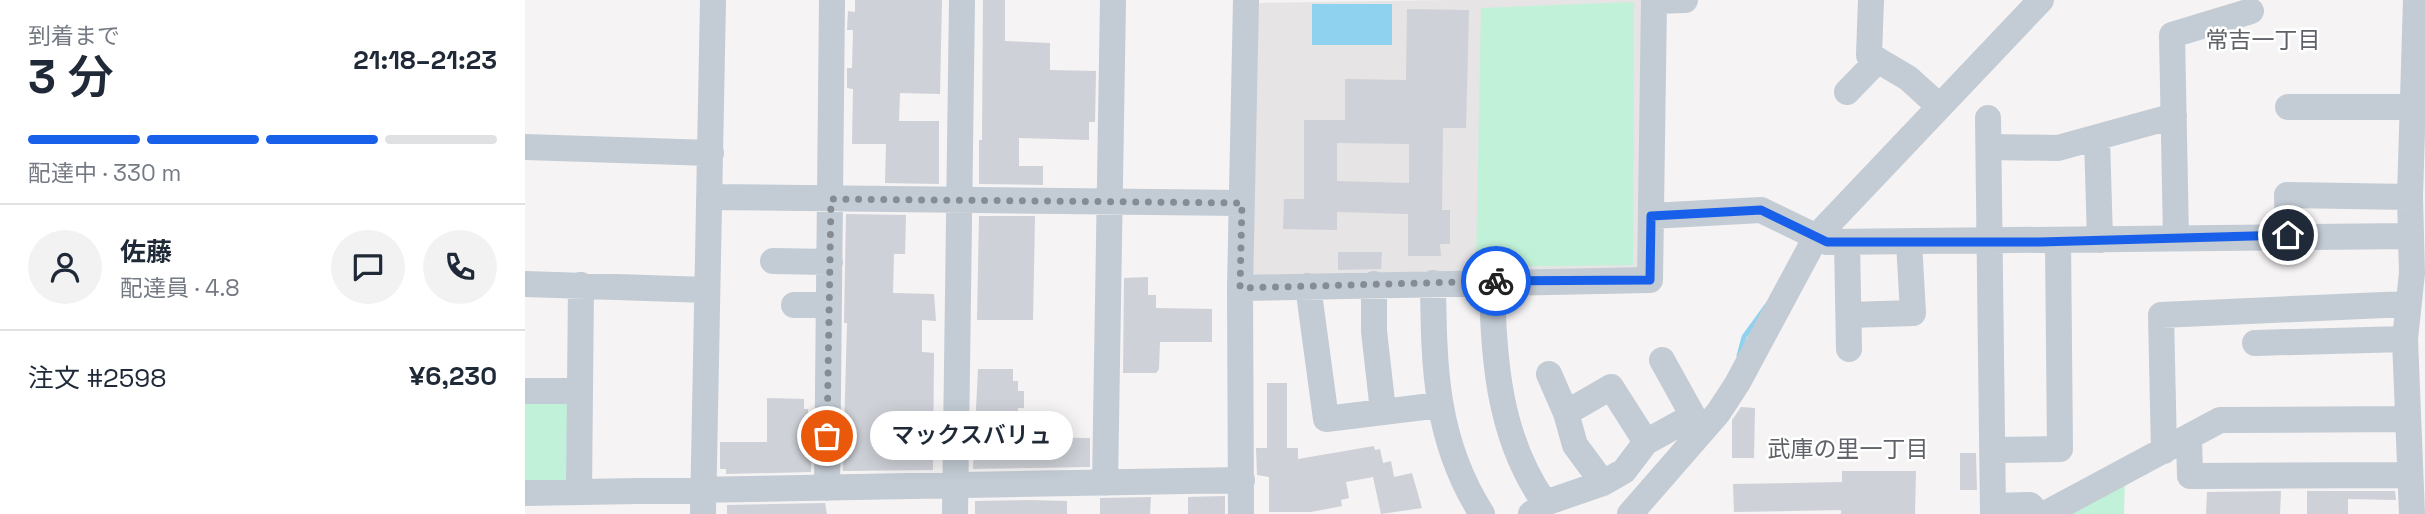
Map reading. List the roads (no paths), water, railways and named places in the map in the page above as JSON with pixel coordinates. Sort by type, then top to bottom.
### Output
[{"type":"street","points":[[703,503],[713,0]]},
{"type":"street","points":[[827,488],[832,0]]},
{"type":"street","points":[[955,514],[962,0]]},
{"type":"street","points":[[1105,483],[1113,0]]},
{"type":"street","points":[[1241,514],[1240,288],[1246,0]]},
{"type":"street","points":[[1240,288],[1650,280],[1654,1],[1685,0]]},
{"type":"street","points":[[1871,0],[1869,55],[1908,78],[1939,106]]},
{"type":"street","points":[[1630,514],[1718,413],[1738,384],[1816,237],[2041,0]]},
{"type":"street","points":[[2412,514],[2415,462],[2406,419],[2410,322],[2419,270],[2410,236],[2410,197],[2412,107],[2419,3]]},
{"type":"street","points":[[2176,238],[2173,116],[2162,38],[2238,9]]},
{"type":"street","points":[[1847,92],[1878,60]]},
{"type":"street","points":[[2288,107],[2412,107]]},
{"type":"street","points":[[1989,148],[2057,148],[2173,116]]},
{"type":"street","points":[[1988,118],[1993,510],[2031,505],[2038,514]]},
{"type":"street","points":[[2097,138],[2100,240]]},
{"type":"street","points":[[525,147],[711,153]]},
{"type":"street","points":[[2288,235],[2287,195],[2410,197]]},
{"type":"street","points":[[709,197],[1111,204],[1242,203]]},
{"type":"street","points":[[1651,216],[1761,210],[1827,242],[2058,241],[2288,235],[2410,236]]},
{"type":"street","points":[[1993,450],[2060,449],[2058,241]]},
{"type":"street","points":[[1847,242],[1849,348]]},
{"type":"street","points":[[1849,315],[1913,313],[1909,242]]},
{"type":"street","points":[[773,261],[830,262]]},
{"type":"street","points":[[1492,281],[1493,329],[1510,439],[1538,509],[1603,483],[1624,471],[1646,442],[1693,416],[1662,360]]},
{"type":"street","points":[[1433,283],[1440,405],[1448,447],[1482,514]]},
{"type":"street","points":[[525,284],[707,290]]},
{"type":"street","points":[[1374,284],[1374,331],[1383,411]]},
{"type":"street","points":[[579,492],[581,285]]},
{"type":"street","points":[[1308,286],[1326,419],[1440,405]]},
{"type":"street","points":[[794,305],[829,305]]},
{"type":"street","points":[[2164,451],[2161,315],[2410,322]]},
{"type":"street","points":[[2267,346],[2410,322]]},
{"type":"street","points":[[1549,374],[1566,413],[1575,445],[1603,483]]},
{"type":"street","points":[[1566,413],[1611,387],[1646,442]]},
{"type":"street","points":[[525,391],[580,391]]},
{"type":"street","points":[[2045,514],[2220,420],[2406,419]]},
{"type":"street","points":[[2189,437],[2190,476],[2415,462]]},
{"type":"street","points":[[525,493],[579,492],[703,503],[827,488],[1242,480]]},
{"type":"water","points":[[1312,4],[1392,4],[1392,45],[1312,45]]},
{"type":"waterway","points":[[1739,356],[1744,337],[1768,304]]},
{"type":"place","name":"マックスバリュ","points":[[827,436]]},
{"type":"district","name":"常吉一丁目","points":[[2263,40]]},
{"type":"district","name":"武庫の里一丁目","points":[[1848,449]]}]
